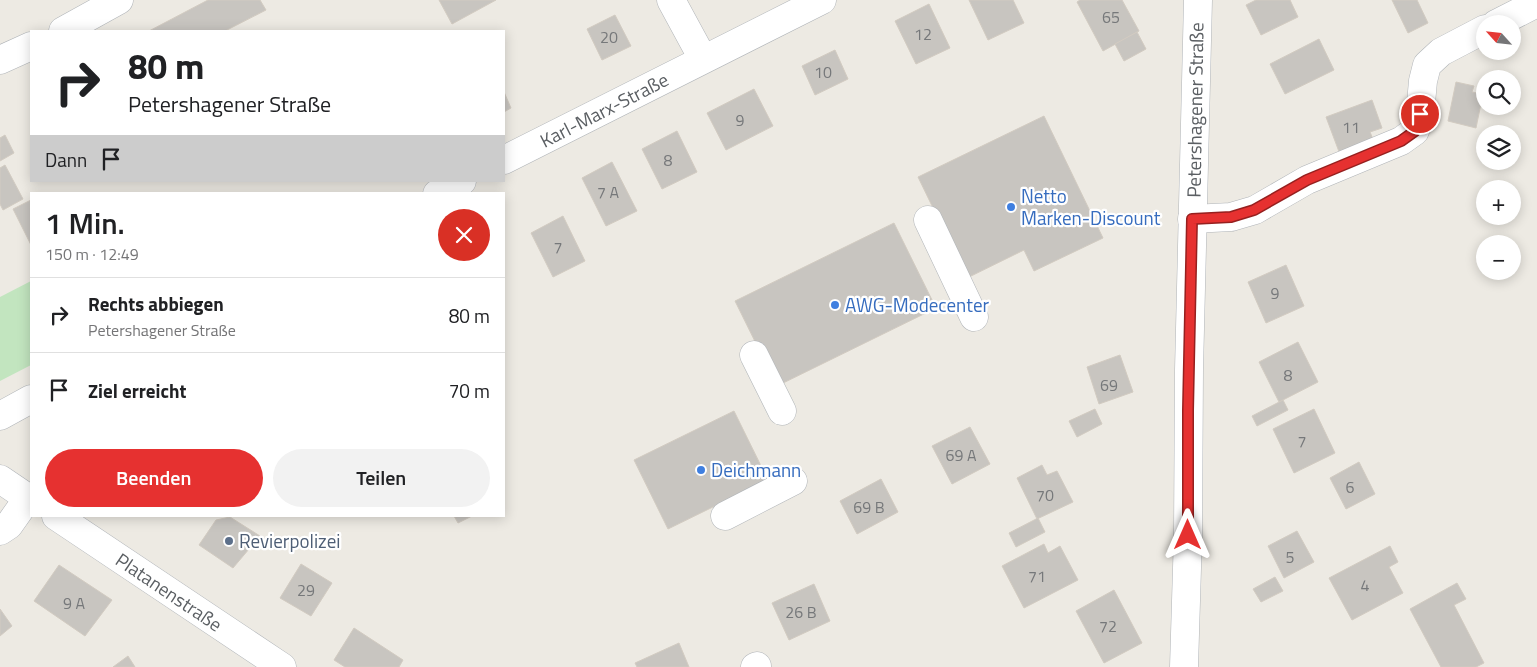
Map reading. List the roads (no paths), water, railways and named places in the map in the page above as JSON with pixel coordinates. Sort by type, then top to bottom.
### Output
[{"type":"street","points":[[64,30],[119,0]]},
{"type":"street","points":[[671,0],[704,59]]},
{"type":"street","name":"Karl-Marx-Straße","points":[[505,159],[822,0]]},
{"type":"street","name":"Petershagener Straße","points":[[1184,667],[1198,0]]},
{"type":"street","points":[[1514,15],[1537,3]]},
{"type":"street","name":"Petershagener Straße","points":[[1192,219],[1231,217],[1254,210],[1307,180],[1401,141],[1415,131],[1420,114],[1423,81],[1427,65],[1441,52],[1476,34]]},
{"type":"street","points":[[0,60],[30,46]]},
{"type":"street","points":[[441,192],[460,182]]},
{"type":"street","points":[[928,220],[974,317]]},
{"type":"street","points":[[754,355],[782,410]]},
{"type":"street","points":[[0,416],[30,400]]},
{"type":"street","points":[[0,479],[30,499],[9,525],[0,531]]},
{"type":"street","points":[[725,516],[793,481]]},
{"type":"street","name":"Platanenstraße","points":[[57,517],[282,667]]},
{"type":"place","name":"Netto Marken-Discount","points":[[1011,207]]},
{"type":"place","name":"AWG-Modecenter","points":[[835,305]]},
{"type":"place","name":"Deichmann","points":[[701,470]]},
{"type":"place","name":"Revierpolizei","points":[[229,541]]}]
